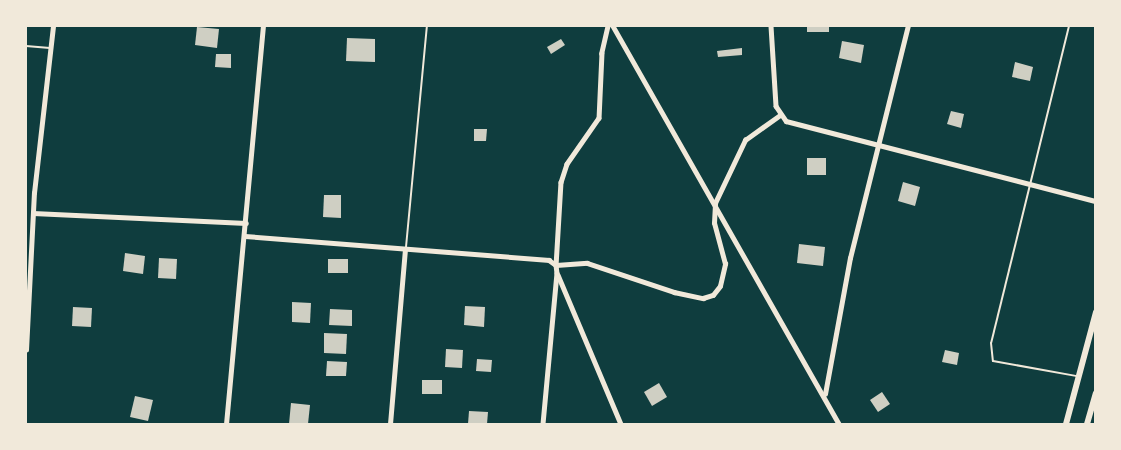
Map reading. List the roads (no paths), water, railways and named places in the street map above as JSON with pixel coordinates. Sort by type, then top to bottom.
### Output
[{"type":"main road","points":[[1066,424],[1095,312]]},
{"type":"main road","points":[[1088,424],[1095,393]]},
{"type":"street","points":[[26,350],[34,193],[52,26]]},
{"type":"street","points":[[226,424],[263,26]]},
{"type":"street","points":[[543,424],[557,273],[561,182],[567,164],[599,118],[602,53],[608,26]]},
{"type":"street","points":[[613,26],[825,394],[839,424]]},
{"type":"street","points":[[771,26],[780,115],[786,121],[879,142],[1095,201]]},
{"type":"street","points":[[825,394],[850,258],[908,26]]},
{"type":"street","points":[[245,236],[549,260],[556,265],[587,263],[674,292],[703,298],[713,295],[720,286],[725,264],[714,223],[715,203],[745,140],[780,115]]},
{"type":"street","points":[[26,192],[34,193]]},
{"type":"street","points":[[33,213],[246,223]]},
{"type":"street","points":[[390,424],[405,250]]},
{"type":"street","points":[[557,273],[621,424]]},
{"type":"lane","points":[[405,250],[427,26]]},
{"type":"lane","points":[[1069,26],[991,353],[993,361],[1079,376]]},
{"type":"lane","points":[[26,46],[50,48]]}]
